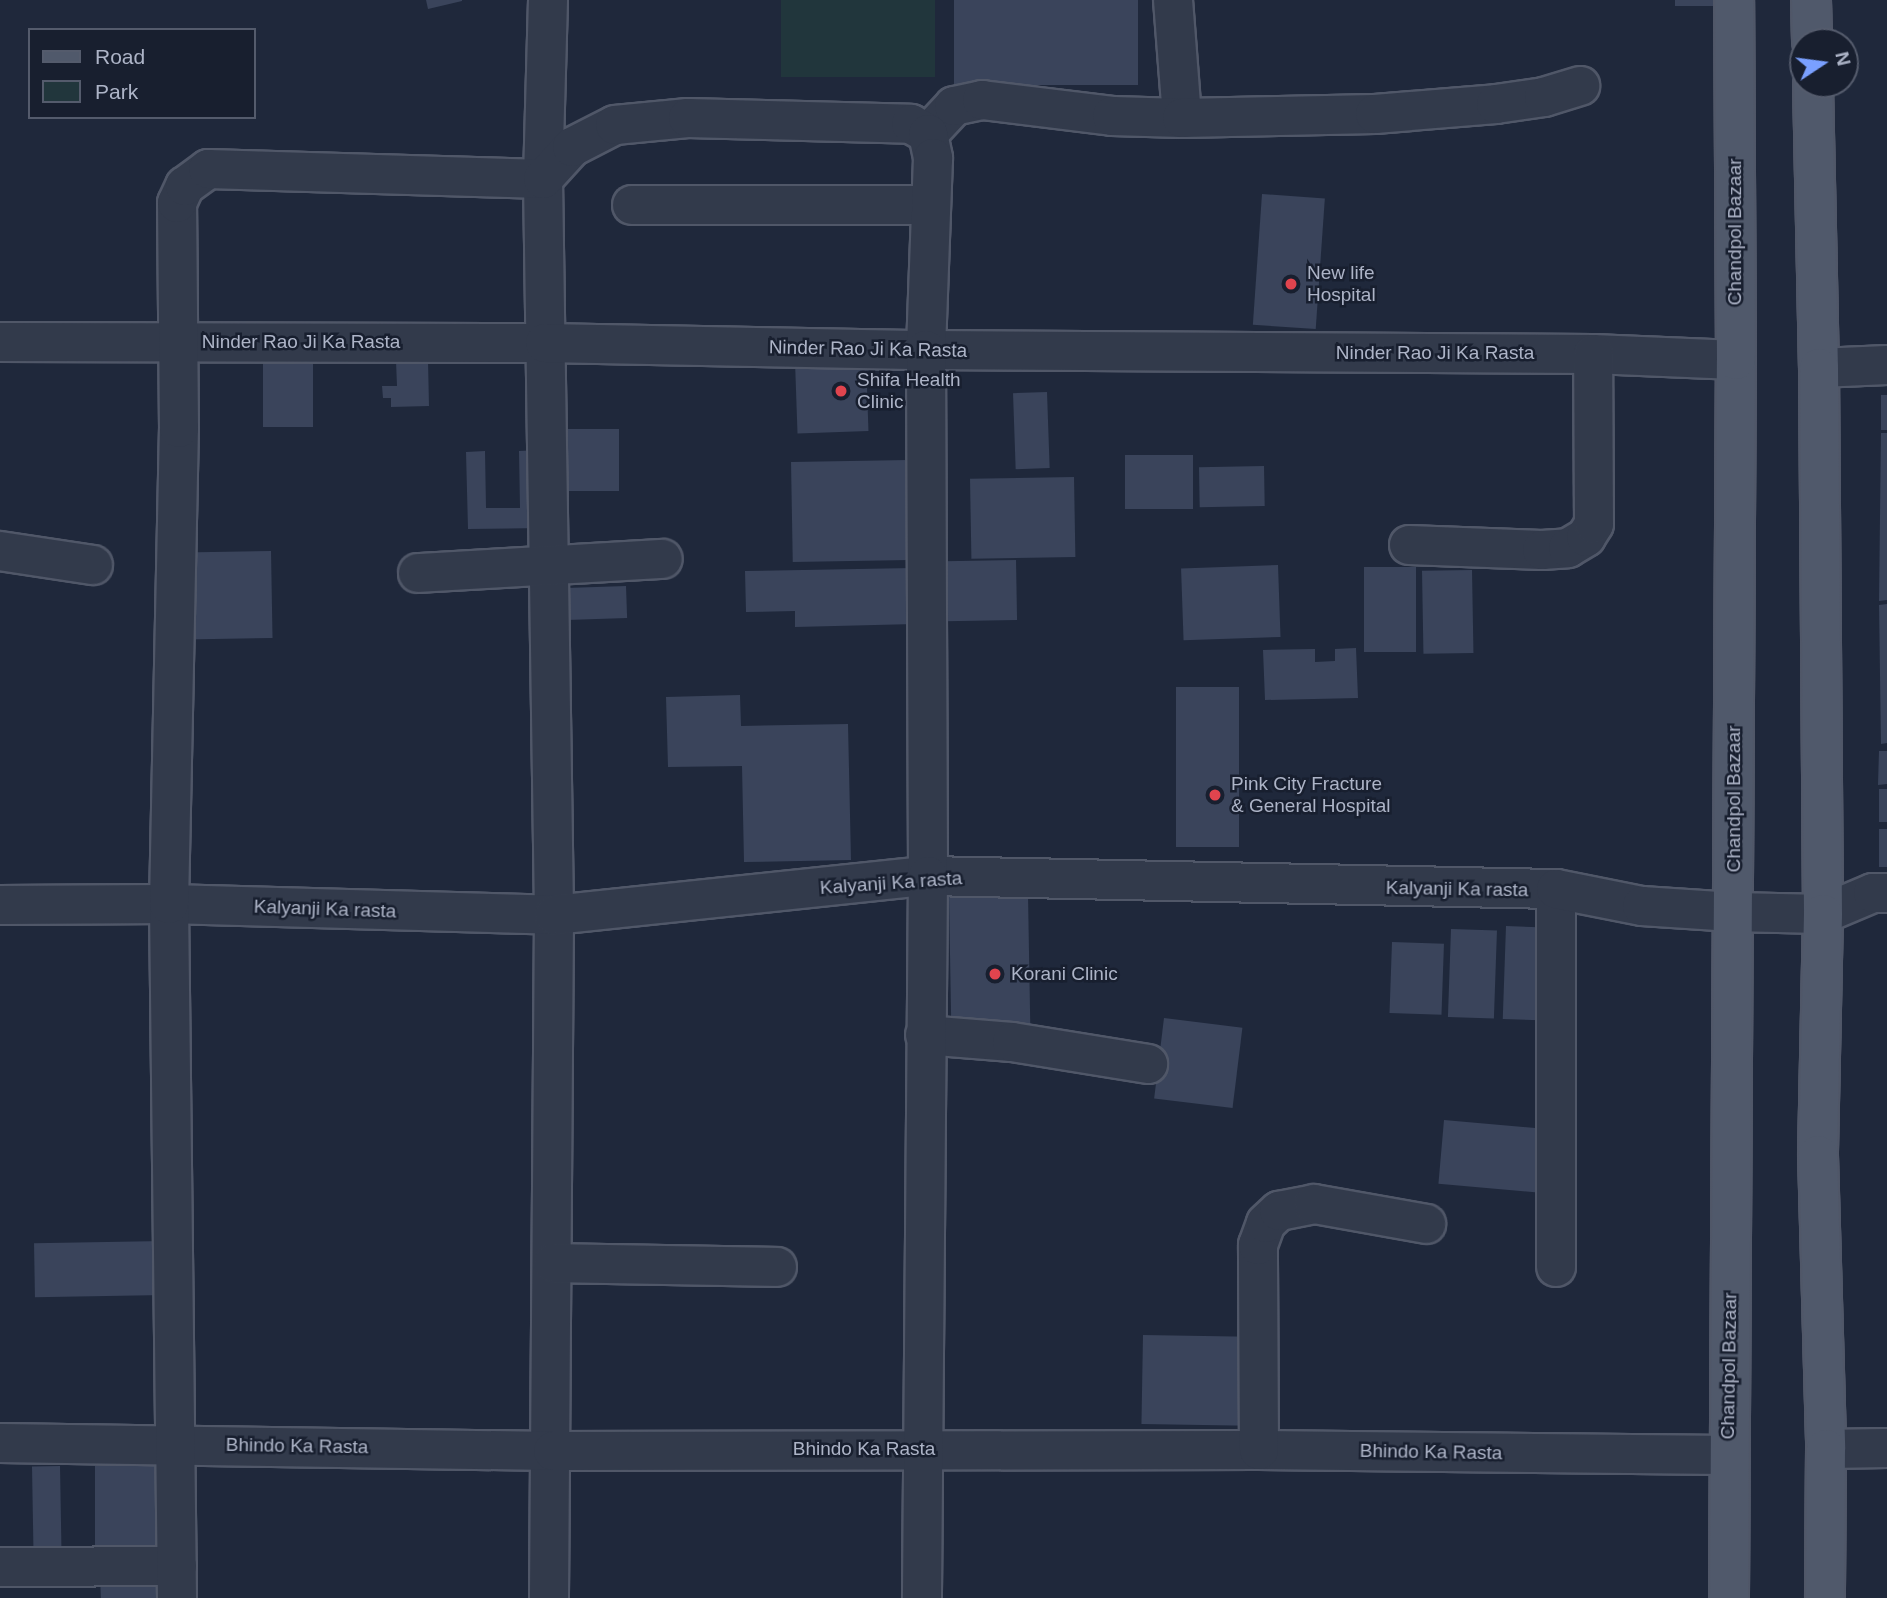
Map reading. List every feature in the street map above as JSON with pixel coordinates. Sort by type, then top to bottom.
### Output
[{"type":"main road","name":"Chandpol Bazaar","points":[[1729,1598],[1736,360],[1734,0]]},
{"type":"main road","points":[[1811,0],[1812,28]]},
{"type":"main road","points":[[1813,98],[1819,368],[1823,914],[1818,1156],[1826,1449],[1825,1598]]},
{"type":"street","points":[[548,0],[543,179],[554,915],[549,1598]]},
{"type":"street","points":[[1172,0],[1182,118]]},
{"type":"street","points":[[928,134],[954,106],[982,100],[1112,116],[1182,118],[1402,111],[1520,100],[1580,86]]},
{"type":"street","points":[[0,1567],[177,1582],[169,904],[178,341],[177,202],[185,186],[208,169],[543,179],[572,147],[615,125],[688,118],[911,124],[928,134],[933,158],[926,350],[928,876],[922,1598]]},
{"type":"street","points":[[632,205],[931,205]]},
{"type":"street","name":"Ninder Rao Ji Ka Rasta","points":[[0,342],[545,343],[926,350],[1593,354],[1736,360]]},
{"type":"street","points":[[1409,545],[1542,550],[1567,548],[1586,537],[1594,524],[1593,354]]},
{"type":"street","points":[[1819,368],[1887,365]]},
{"type":"street","points":[[0,551],[93,565]]},
{"type":"street","points":[[418,573],[663,558]]},
{"type":"street","name":"Kalyanji Ka rasta","points":[[0,905],[169,904],[554,915],[928,876],[1556,889],[1642,906],[1823,914]]},
{"type":"street","points":[[1556,889],[1556,1267]]},
{"type":"street","points":[[1823,914],[1873,893],[1887,893]]},
{"type":"street","points":[[925,1035],[1012,1042],[1148,1064]]},
{"type":"street","points":[[1259,1450],[1258,1245],[1266,1223],[1279,1211],[1314,1204],[1426,1224]]},
{"type":"street","points":[[553,1263],[777,1267]]},
{"type":"street","name":"Bhindo Ka Rasta","points":[[0,1443],[177,1443],[552,1451],[1259,1450],[1728,1455]]},
{"type":"street","points":[[1826,1449],[1887,1448]]},
{"type":"green space","points":[[781,0],[935,0],[935,77],[781,77]]},
{"type":"building","points":[[426,0],[462,0],[462,1],[428,9]]},
{"type":"building","points":[[954,0],[1138,0],[1138,85],[954,85]]},
{"type":"building","points":[[1675,0],[1717,0],[1717,6],[1675,6]]},
{"type":"building","points":[[1262,194],[1325,198],[1316,329],[1253,325]]},
{"type":"building","points":[[263,350],[313,350],[313,427],[263,427]]},
{"type":"building","points":[[428,360],[429,406],[391,407],[391,398],[383,398],[382,386],[397,386],[396,361]]},
{"type":"building","points":[[866,360],[868,431],[798,433],[795,362]]},
{"type":"building","points":[[1047,392],[1050,468],[1016,469],[1013,393]]},
{"type":"building","points":[[1881,395],[1887,395],[1887,430],[1881,430]]},
{"type":"building","points":[[556,429],[619,429],[619,491],[556,491]]},
{"type":"building","points":[[1881,433],[1887,433],[1887,600],[1879,601]]},
{"type":"building","points":[[540,450],[541,528],[468,529],[466,452],[485,451],[486,508],[520,508],[519,451]]},
{"type":"building","points":[[1125,455],[1193,455],[1193,509],[1125,509]]},
{"type":"building","points":[[908,460],[910,560],[793,562],[791,462]]},
{"type":"building","points":[[1264,466],[1265,506],[1200,507],[1199,467]]},
{"type":"building","points":[[1074,477],[1075,557],[971,559],[970,479]]},
{"type":"building","points":[[271,551],[273,638],[185,640],[183,553]]},
{"type":"building","points":[[1016,560],[1017,620],[931,621],[930,562]]},
{"type":"building","points":[[1278,565],[1281,637],[1184,640],[1181,568]]},
{"type":"building","points":[[1364,567],[1416,567],[1416,652],[1364,652]]},
{"type":"building","points":[[913,568],[915,624],[795,627],[795,611],[746,612],[745,571]]},
{"type":"building","points":[[1472,570],[1473,653],[1423,654],[1422,571]]},
{"type":"building","points":[[626,586],[627,618],[559,620],[558,588]]},
{"type":"building","points":[[1887,604],[1887,743],[1881,744],[1879,605]]},
{"type":"building","points":[[1356,648],[1358,698],[1265,700],[1263,650],[1315,649],[1315,662],[1335,661],[1335,649]]},
{"type":"building","points":[[1176,687],[1239,687],[1239,847],[1176,847]]},
{"type":"building","points":[[740,695],[741,726],[848,724],[851,860],[744,862],[742,766],[668,767],[666,697]]},
{"type":"building","points":[[1879,751],[1887,751],[1887,784],[1878,785]]},
{"type":"building","points":[[1879,789],[1887,789],[1887,822],[1879,822]]},
{"type":"building","points":[[1879,829],[1887,829],[1887,867],[1879,867]]},
{"type":"building","points":[[1028,895],[1030,1024],[951,1025],[949,896]]},
{"type":"building","points":[[1506,926],[1553,928],[1550,1021],[1503,1019]]},
{"type":"building","points":[[1451,929],[1497,931],[1494,1019],[1448,1017]]},
{"type":"building","points":[[1392,942],[1444,944],[1441,1015],[1390,1013]]},
{"type":"building","points":[[1164,1018],[1242,1028],[1233,1108],[1154,1098]]},
{"type":"building","points":[[1444,1120],[1549,1129],[1543,1193],[1438,1184]]},
{"type":"building","points":[[164,1241],[165,1295],[35,1297],[34,1243]]},
{"type":"building","points":[[1143,1335],[1250,1337],[1248,1426],[1141,1424]]},
{"type":"building","points":[[32,1466],[60,1466],[62,1561],[34,1561]]},
{"type":"building","points":[[95,1466],[162,1466],[162,1561],[95,1561]]},
{"type":"building","points":[[164,1572],[165,1598],[101,1598],[100,1574]]},
{"type":"place","name":"New life Hospital","points":[[1291,284]]},
{"type":"place","name":"Shifa Health Clinic","points":[[841,391]]},
{"type":"place","name":"Pink City Fracture & General Hospital","points":[[1215,795]]},
{"type":"place","name":"Korani Clinic","points":[[995,974]]}]
